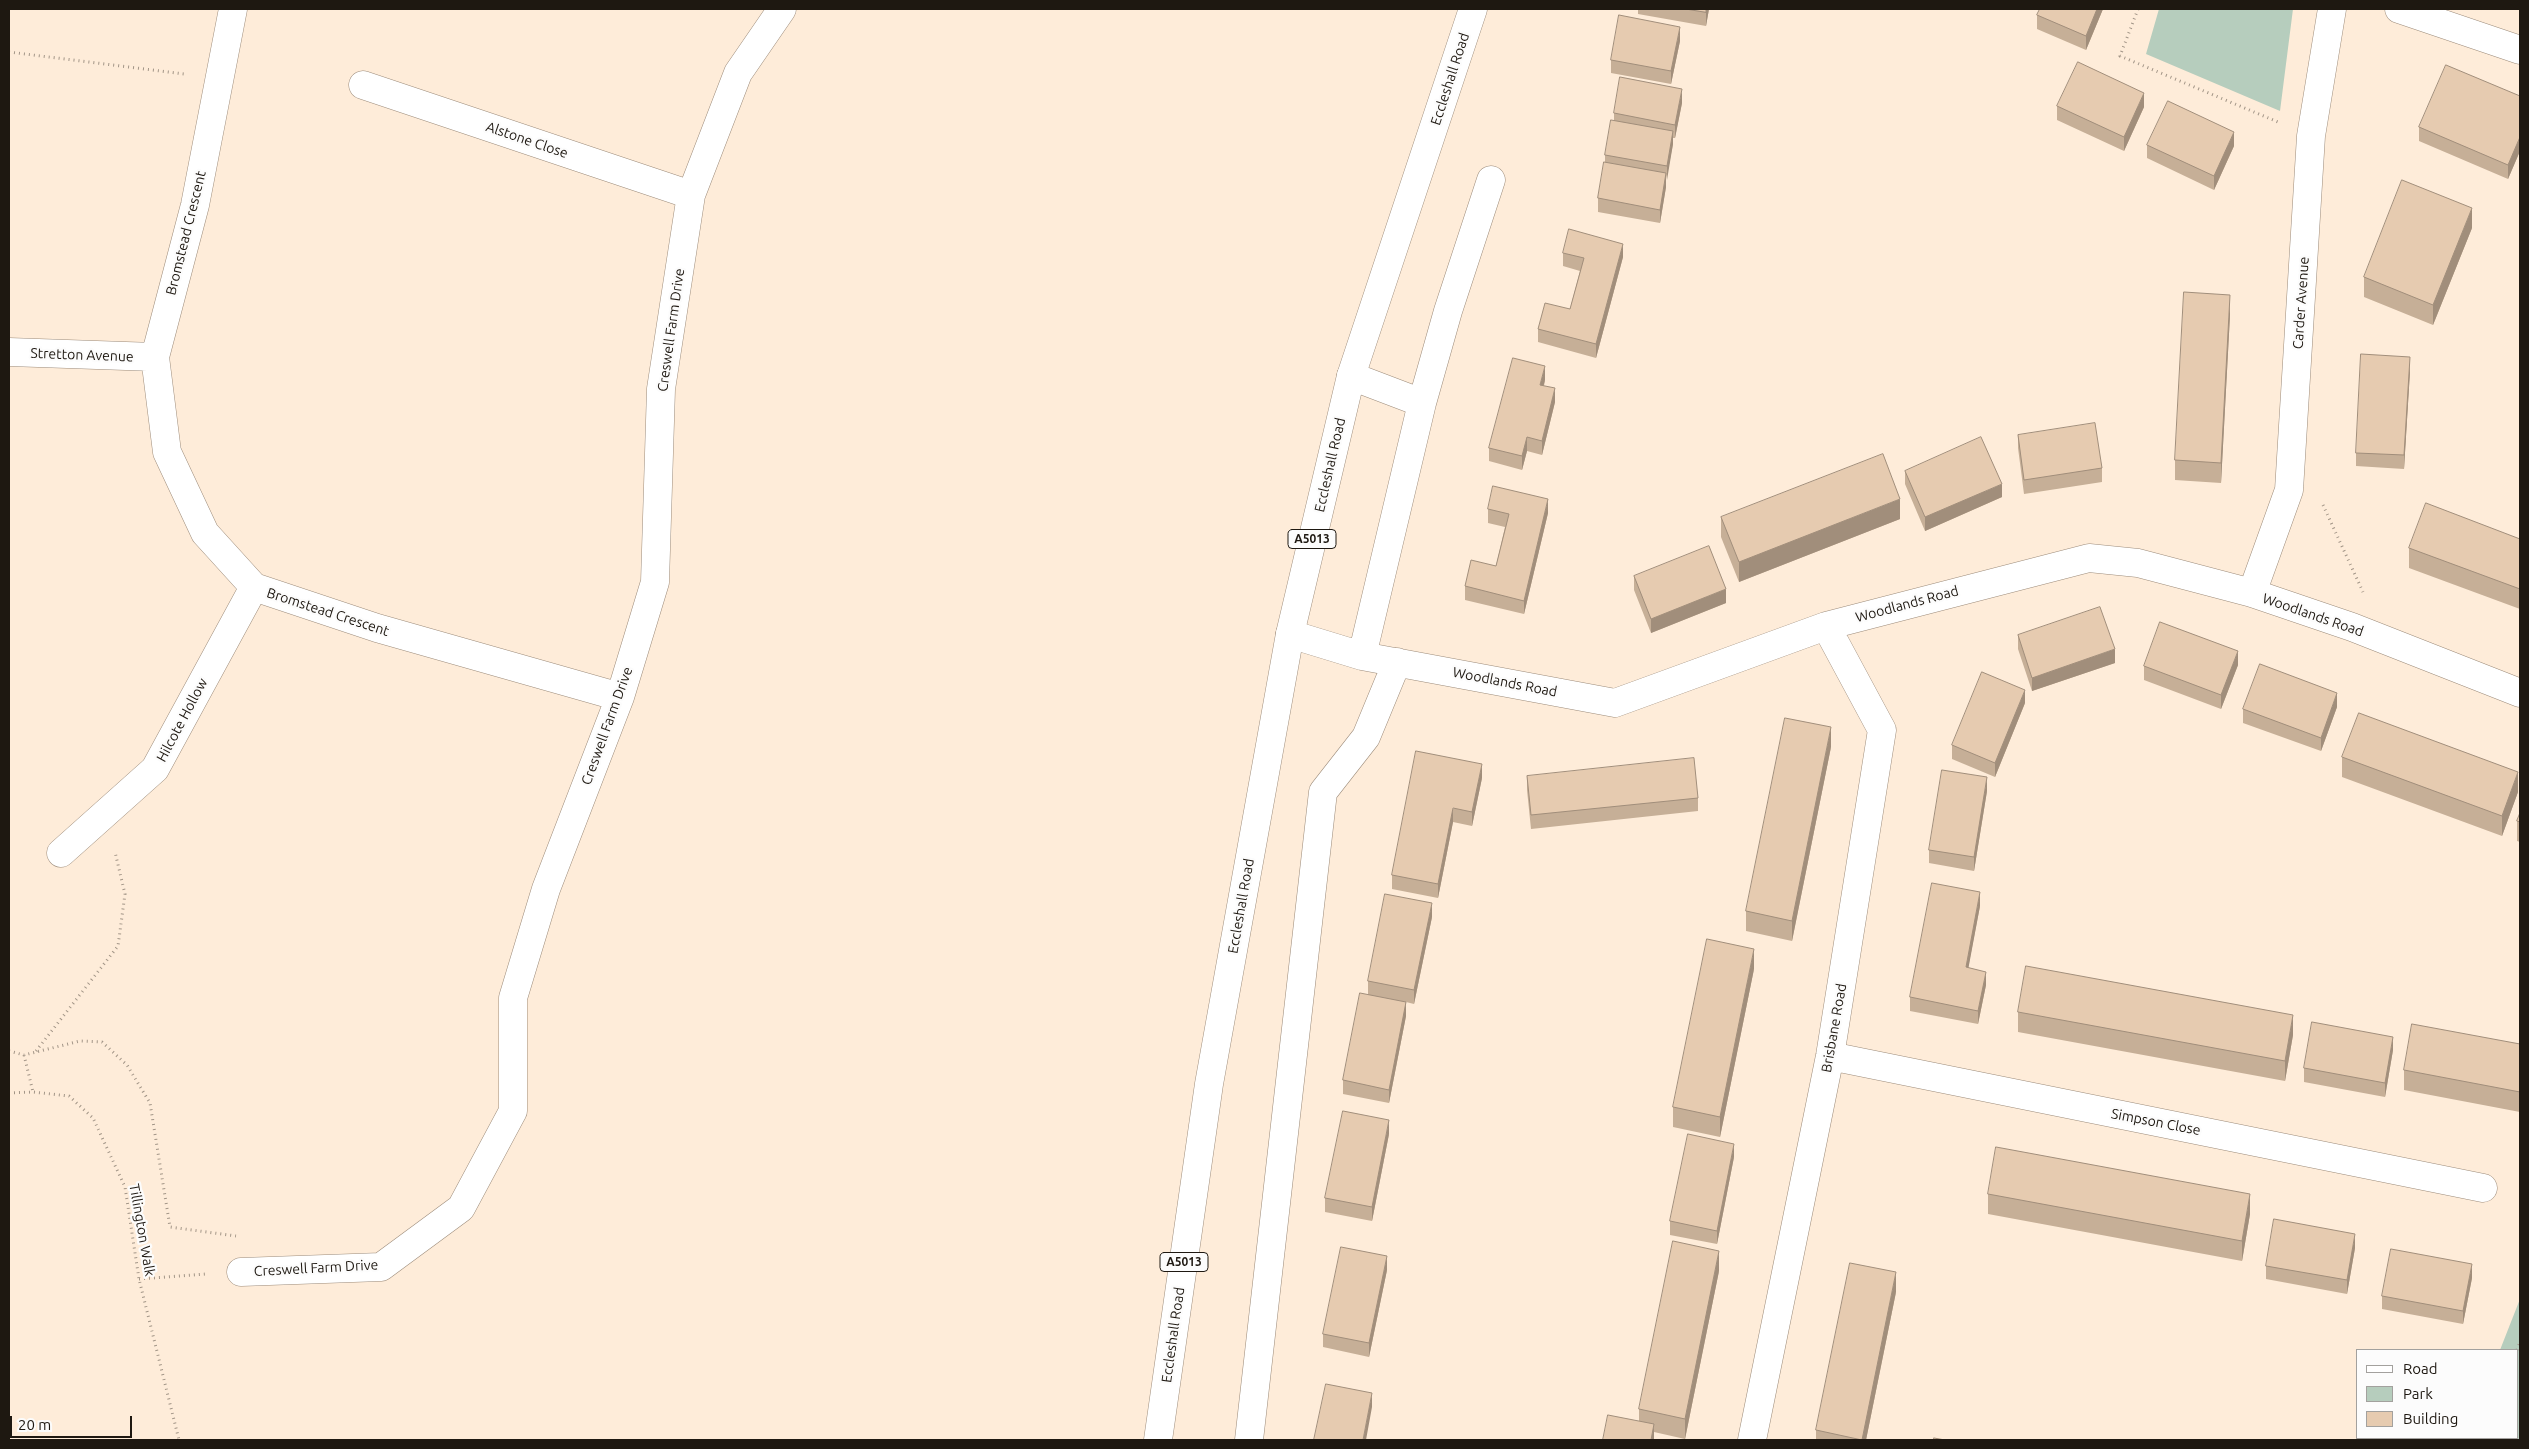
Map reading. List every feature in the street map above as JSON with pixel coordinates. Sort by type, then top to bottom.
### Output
[{"type":"street","name":"Bromstead Crescent","points":[[233,9],[195,206],[155,357],[167,452],[205,533],[254,588],[377,628],[620,697]]},
{"type":"street","name":"Creswell Farm Drive","points":[[241,1272],[381,1267],[462,1208],[513,1111],[513,998],[546,889],[620,697],[655,582],[661,389],[691,195],[738,73],[782,9]]},
{"type":"street","name":"Eccleshall Road","points":[[1158,1440],[1209,1084],[1290,634],[1351,376],[1473,9]]},
{"type":"street","name":"Carder Avenue","points":[[2252,593],[2289,490],[2311,136],[2332,9]]},
{"type":"street","points":[[2399,9],[2520,50]]},
{"type":"street","name":"Alstone Close","points":[[363,85],[691,195]]},
{"type":"street","points":[[1362,656],[1422,403],[1448,311],[1491,180]]},
{"type":"street","name":"Stretton Avenue","points":[[9,352],[155,357]]},
{"type":"street","points":[[1351,376],[1422,403]]},
{"type":"street","name":"Woodlands Road","points":[[1290,634],[1362,656],[1615,703],[1826,626],[2088,558],[2138,563],[2252,593],[2352,627],[2520,693]]},
{"type":"street","name":"Hilcote Hollow","points":[[61,853],[155,769],[254,588]]},
{"type":"street","name":"Brisbane Road","points":[[1752,1440],[1830,1056],[1882,730],[1826,626]]},
{"type":"street","points":[[1249,1440],[1323,792],[1366,737],[1397,662]]},
{"type":"street","name":"Simpson Close","points":[[1830,1056],[2483,1188]]},
{"type":"path","points":[[2138,9],[2120,56],[2311,136]]},
{"type":"path","points":[[9,52],[219,78]]},
{"type":"path","points":[[2289,490],[2320,500],[2364,592],[2352,627]]},
{"type":"path","points":[[36,1052],[118,946],[125,894],[106,813]]},
{"type":"path","points":[[9,1051],[24,1055],[80,1041],[102,1042],[126,1065],[150,1103],[170,1227],[242,1236],[241,1272],[139,1279]]},
{"type":"path","points":[[24,1055],[33,1092]]},
{"type":"path","name":"Tillington Walk","points":[[9,1093],[33,1092],[70,1096],[93,1118],[125,1187],[139,1279],[179,1440]]},
{"type":"green space","points":[[2159,9],[2293,9],[2280,111],[2146,54]]},
{"type":"green space","points":[[2520,1299],[2520,1440],[2465,1440],[2519,1439],[2519,1349],[2500,1349]]},
{"type":"building","points":[[1686,9],[1706,9],[1706,12]]},
{"type":"building","points":[[2040,9],[2097,9],[2086,36],[2037,15]]},
{"type":"building","points":[[1619,15],[1680,27],[1671,71],[1611,60]]},
{"type":"building","points":[[2078,62],[2144,93],[2124,137],[2057,106]]},
{"type":"building","points":[[2446,65],[2520,96],[2520,137],[2508,165],[2419,127]]},
{"type":"building","points":[[1620,77],[1682,89],[1675,125],[1614,113]]},
{"type":"building","points":[[2168,101],[2234,132],[2214,176],[2147,145]]},
{"type":"building","points":[[1611,120],[1673,131],[1667,166],[1605,155]]},
{"type":"building","points":[[1604,162],[1666,173],[1660,210],[1598,198]]},
{"type":"building","points":[[2402,180],[2472,208],[2433,305],[2364,277]]},
{"type":"building","points":[[1569,229],[1623,244],[1596,344],[1538,329],[1545,303],[1570,309],[1584,258],[1563,253]]},
{"type":"building","points":[[2184,292],[2230,295],[2221,463],[2175,460]]},
{"type":"building","points":[[2361,354],[2410,357],[2404,455],[2356,453]]},
{"type":"building","points":[[1513,358],[1545,366],[1540,385],[1555,388],[1542,441],[1527,437],[1522,456],[1489,448]]},
{"type":"building","points":[[2095,423],[2102,468],[2024,480],[2018,435]]},
{"type":"building","points":[[1981,437],[2002,484],[1925,517],[1905,471]]},
{"type":"building","points":[[1883,454],[1900,499],[1739,562],[1721,517]]},
{"type":"building","points":[[1493,486],[1548,499],[1524,601],[1465,586],[1471,560],[1496,566],[1509,514],[1488,509]]},
{"type":"building","points":[[2426,503],[2520,539],[2520,589],[2409,548]]},
{"type":"building","points":[[1709,546],[1726,589],[1651,619],[1634,576]]},
{"type":"building","points":[[2100,607],[2115,649],[2032,678],[2018,635]]},
{"type":"building","points":[[2160,622],[2238,651],[2221,695],[2144,666]]},
{"type":"building","points":[[2260,664],[2337,693],[2321,738],[2243,709]]},
{"type":"building","points":[[1982,672],[2025,690],[1995,763],[1952,745]]},
{"type":"building","points":[[2359,713],[2518,772],[2502,816],[2342,757]]},
{"type":"building","points":[[1785,718],[1831,727],[1792,921],[1746,911]]},
{"type":"building","points":[[1416,751],[1482,764],[1472,812],[1453,808],[1438,884],[1392,875]]},
{"type":"building","points":[[1694,758],[1698,798],[1531,815],[1527,776]]},
{"type":"building","points":[[1942,770],[1987,777],[1974,857],[1929,850]]},
{"type":"building","points":[[1932,883],[1980,892],[1966,967],[1986,972],[1978,1011],[1910,997]]},
{"type":"building","points":[[1385,894],[1432,903],[1414,990],[1368,981]]},
{"type":"building","points":[[1707,939],[1754,949],[1720,1117],[1673,1107]]},
{"type":"building","points":[[2026,966],[2293,1015],[2285,1061],[2018,1012]]},
{"type":"building","points":[[1360,993],[1406,1002],[1389,1090],[1343,1080]]},
{"type":"building","points":[[2312,1022],[2393,1037],[2385,1083],[2304,1068]]},
{"type":"building","points":[[2412,1024],[2520,1044],[2520,1092],[2404,1070]]},
{"type":"building","points":[[1343,1111],[1389,1120],[1372,1207],[1325,1198]]},
{"type":"building","points":[[1688,1134],[1734,1144],[1717,1231],[1670,1221]]},
{"type":"building","points":[[1996,1147],[2250,1194],[2242,1241],[1988,1194]]},
{"type":"building","points":[[2274,1219],[2355,1234],[2347,1280],[2266,1266]]},
{"type":"building","points":[[1673,1241],[1719,1251],[1685,1419],[1639,1409]]},
{"type":"building","points":[[1341,1247],[1387,1256],[1369,1343],[1323,1334]]},
{"type":"building","points":[[2391,1249],[2472,1264],[2463,1311],[2382,1296]]},
{"type":"building","points":[[1850,1263],[1896,1272],[1862,1440],[1816,1430]]},
{"type":"building","points":[[1326,1384],[1372,1393],[1363,1440],[1314,1440]]},
{"type":"building","points":[[1608,1415],[1654,1424],[1651,1440],[1603,1440]]}]
